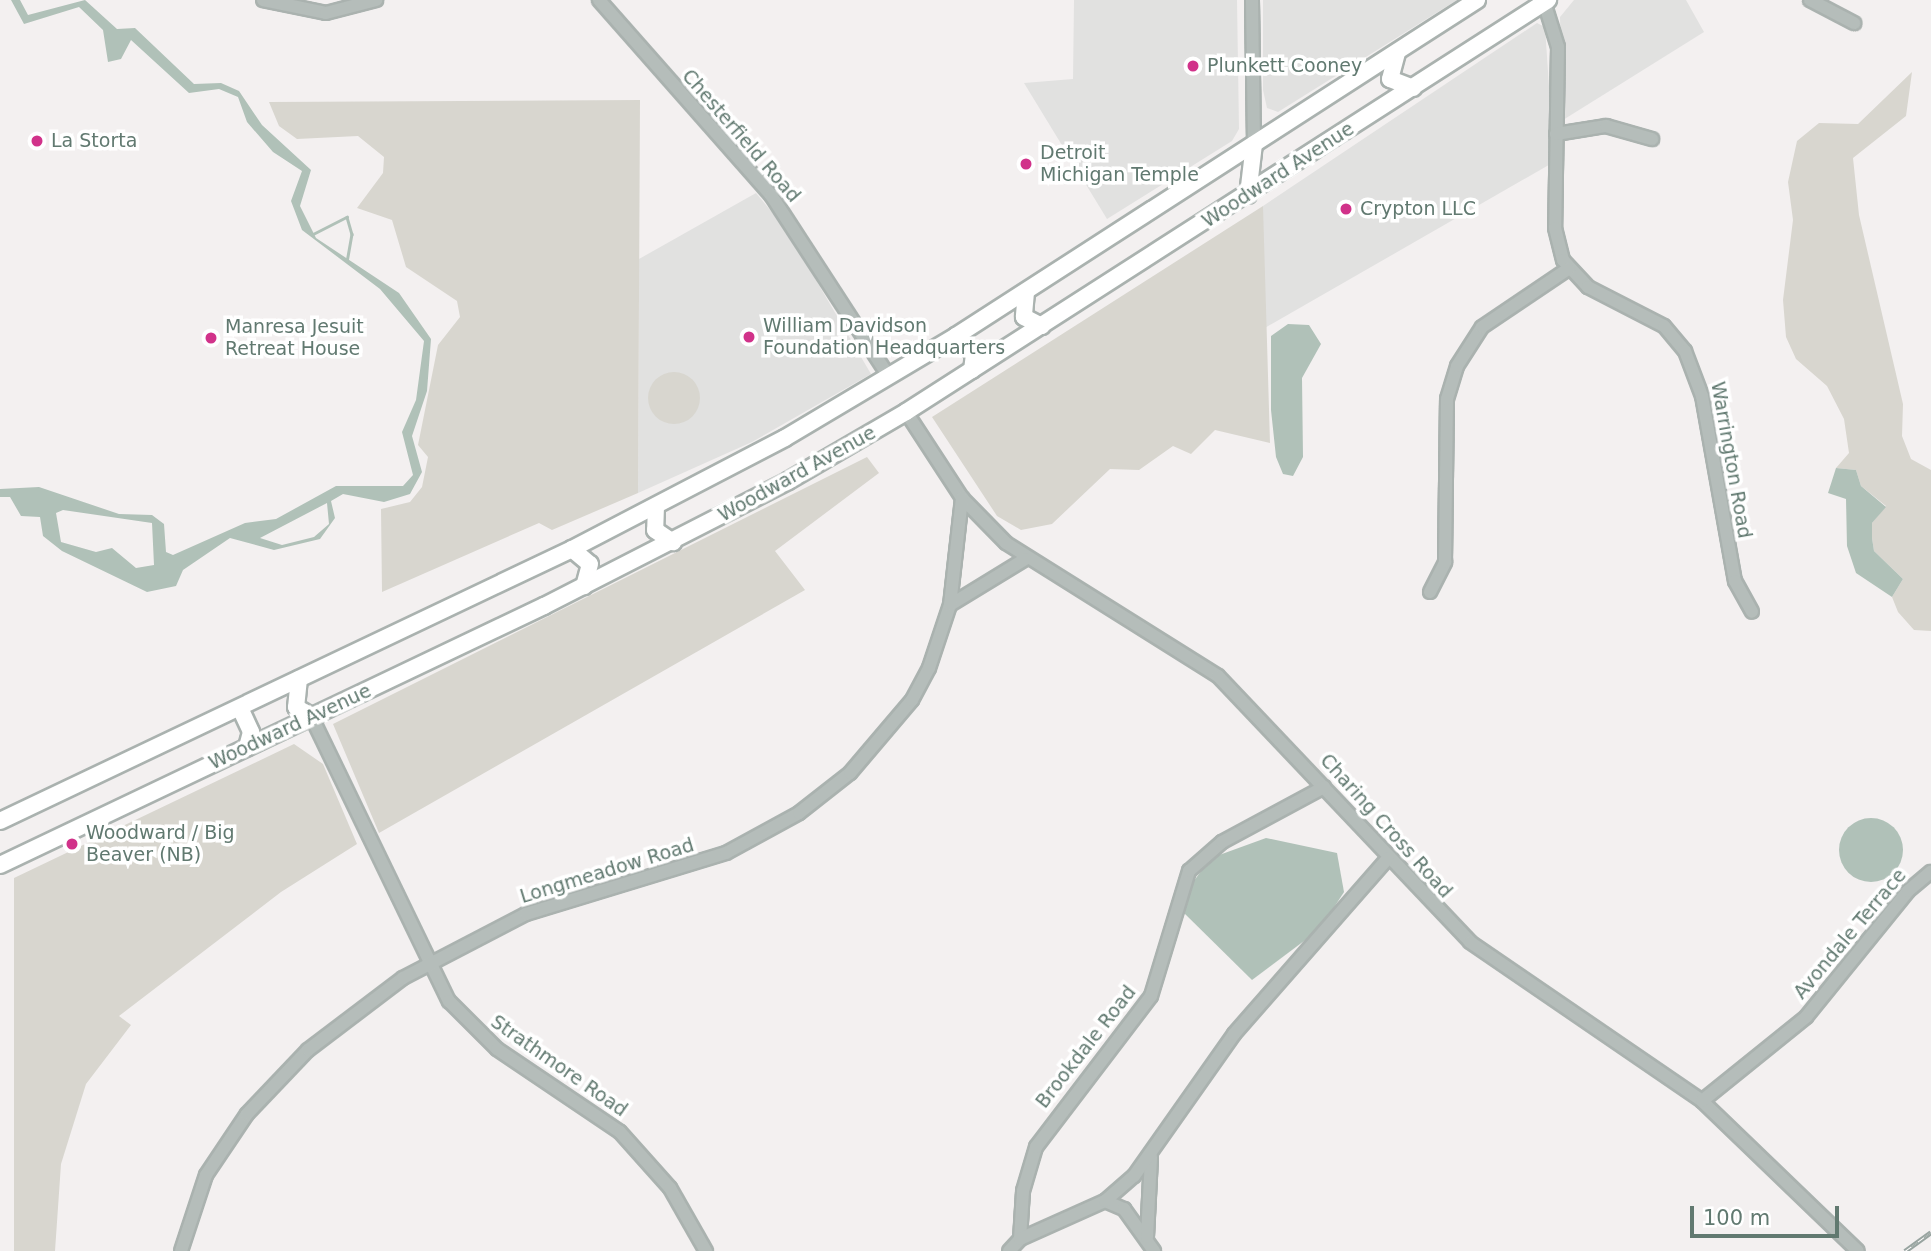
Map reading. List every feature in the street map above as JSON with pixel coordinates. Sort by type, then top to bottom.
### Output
[{"type":"main road","name":"Woodward Avenue","points":[[0,821],[572,549],[656,506],[889,377],[1026,292],[1476,0]]},
{"type":"main road","name":"Woodward Avenue","points":[[0,865],[673,542],[906,412],[1248,195],[1546,1]]},
{"type":"main road","points":[[1401,49],[1390,79],[1413,88]]},
{"type":"main road","points":[[1248,195],[1254,144]]},
{"type":"main road","points":[[1026,292],[1024,317],[1042,326]]},
{"type":"main road","points":[[956,336],[974,354],[972,370]]},
{"type":"main road","points":[[656,506],[655,530],[673,542]]},
{"type":"main road","points":[[572,549],[590,564],[584,586]]},
{"type":"main road","points":[[299,679],[296,707],[311,716]]},
{"type":"main road","points":[[240,708],[251,732],[247,747]]},
{"type":"street","points":[[263,0],[318,13],[376,0]]},
{"type":"street","name":"Chesterfield Road","points":[[599,0],[771,195],[889,377]]},
{"type":"street","points":[[1252,0],[1254,144]]},
{"type":"street","points":[[1810,0],[1854,23]]},
{"type":"street","points":[[1430,592],[1445,562],[1447,399],[1457,366],[1482,327],[1567,269],[1556,228],[1557,33],[1546,1]]},
{"type":"street","points":[[1556,134],[1606,126],[1652,139]]},
{"type":"street","name":"Warrington Road","points":[[1567,269],[1594,291],[1664,326],[1685,351],[1702,396],[1735,581],[1752,612]]},
{"type":"street","name":"Charing Cross Road","points":[[906,412],[962,498],[1026,559],[1199,661],[1324,787],[1388,858],[1490,958],[1702,1101],[1858,1251]]},
{"type":"street","name":"Longmeadow Road","points":[[181,1251],[206,1175],[247,1114],[315,1044],[425,963],[548,906],[718,857],[811,805],[850,773],[912,700],[950,606],[962,498]]},
{"type":"street","points":[[950,606],[1026,559]]},
{"type":"street","name":"Strathmore Road","points":[[311,716],[425,963],[469,1026],[629,1141],[670,1188],[706,1251]]},
{"type":"street","name":"Brookdale Road","points":[[1020,1239],[1023,1191],[1036,1147],[1151,996],[1189,872],[1222,842],[1324,787]]},
{"type":"street","points":[[1009,1251],[1020,1239],[1105,1201],[1153,1152],[1226,1045],[1388,858]]},
{"type":"street","name":"Avondale Terrace","points":[[1702,1101],[1806,1017],[1908,891],[1931,873]]},
{"type":"street","points":[[1147,1237],[1153,1152]]},
{"type":"street","points":[[1105,1201],[1124,1209],[1147,1237],[1154,1251]]},
{"type":"shaded area","points":[[11,0],[20,0],[28,15],[85,0],[117,29],[135,28],[194,84],[221,83],[239,91],[262,125],[311,170],[300,206],[316,238],[399,293],[431,339],[427,391],[412,436],[422,472],[410,494],[384,502],[343,494],[331,501],[335,518],[320,539],[274,550],[230,538],[183,570],[176,586],[147,592],[62,551],[43,536],[40,517],[21,516],[10,497],[0,497],[0,489],[39,487],[119,514],[152,515],[164,524],[166,552],[173,555],[245,523],[276,519],[336,486],[403,486],[413,475],[402,432],[416,400],[424,341],[380,289],[302,230],[291,201],[302,171],[273,152],[247,122],[238,97],[219,89],[189,93],[131,40],[121,59],[108,62],[103,30],[79,7],[24,24]],"holes":[[[327,503],[329,524],[314,537],[282,545],[260,538]],[[63,510],[152,523],[154,565],[136,568],[112,548],[96,552],[61,542],[56,513]]]},
{"type":"shaded area","points":[[1074,0],[1237,0],[1239,129],[1232,141],[1107,219],[1024,83],[1073,79]]},
{"type":"shaded area","points":[[1263,0],[1457,0],[1278,112],[1267,108],[1263,90]]},
{"type":"shaded area","points":[[1574,0],[1686,0],[1704,32],[1563,120],[1560,17]]},
{"type":"shaded area","points":[[1537,23],[1545,27],[1554,162],[1263,329],[1263,206]]},
{"type":"shaded area","points":[[1912,72],[1906,116],[1853,158],[1859,215],[1903,404],[1902,436],[1911,459],[1931,470],[1931,631],[1914,630],[1898,612],[1892,597],[1903,579],[1874,551],[1872,538],[1872,523],[1886,506],[1861,486],[1856,470],[1836,468],[1849,453],[1844,419],[1827,386],[1796,359],[1786,337],[1783,300],[1793,220],[1788,182],[1797,141],[1819,123],[1858,124]]},
{"type":"shaded area","points":[[640,100],[638,493],[552,530],[539,523],[382,592],[381,509],[410,502],[422,487],[428,457],[418,445],[438,345],[460,317],[457,301],[406,267],[392,220],[357,208],[383,173],[384,157],[358,136],[297,139],[279,126],[269,102]]},
{"type":"shaded area","points":[[756,193],[786,229],[871,374],[752,442],[638,493],[639,259]]},
{"type":"shaded area","points":[[1263,206],[1270,443],[1215,430],[1191,454],[1173,446],[1139,470],[1110,469],[1052,524],[1021,530],[997,516],[932,417]]},
{"type":"shaded area","points":[[1288,324],[1309,325],[1321,344],[1302,378],[1303,457],[1293,476],[1283,474],[1276,457],[1271,410],[1271,336]]},
{"type":"shaded area","points":[[674,372],[693,379],[700,398],[693,417],[674,424],[655,417],[648,398],[655,379]]},
{"type":"shaded area","points":[[867,457],[879,473],[775,551],[805,590],[379,833],[333,724]]},
{"type":"shaded area","points":[[1836,468],[1856,470],[1861,486],[1886,507],[1872,523],[1872,538],[1874,551],[1903,579],[1892,597],[1856,573],[1847,546],[1846,499],[1828,493]]},
{"type":"shaded area","points":[[294,744],[323,764],[357,844],[281,892],[119,1016],[131,1025],[86,1084],[61,1164],[55,1251],[14,1251],[14,878]]},
{"type":"shaded area","points":[[1871,818],[1889,824],[1897,832],[1903,850],[1897,868],[1889,876],[1871,882],[1853,876],[1845,868],[1839,850],[1845,832],[1853,824]]},
{"type":"shaded area","points":[[1266,838],[1337,853],[1344,892],[1320,929],[1252,980],[1183,912],[1190,886],[1211,858]]},
{"type":"waterway","points":[[313,234],[347,217],[352,234],[347,261]]},
{"type":"railway","points":[[1905,1251],[1931,1232]]},
{"type":"place","name":"Plunkett Cooney","points":[[1193,66]]},
{"type":"place","name":"La Storta","points":[[37,141]]},
{"type":"place","name":"Detroit Michigan Temple","points":[[1026,164]]},
{"type":"place","name":"Crypton LLC","points":[[1346,209]]},
{"type":"place","name":"William Davidson Foundation Headquarters","points":[[749,337]]},
{"type":"place","name":"Manresa Jesuit Retreat House","points":[[211,338]]},
{"type":"place","name":"Woodward / Big Beaver (NB)","points":[[72,844]]}]
